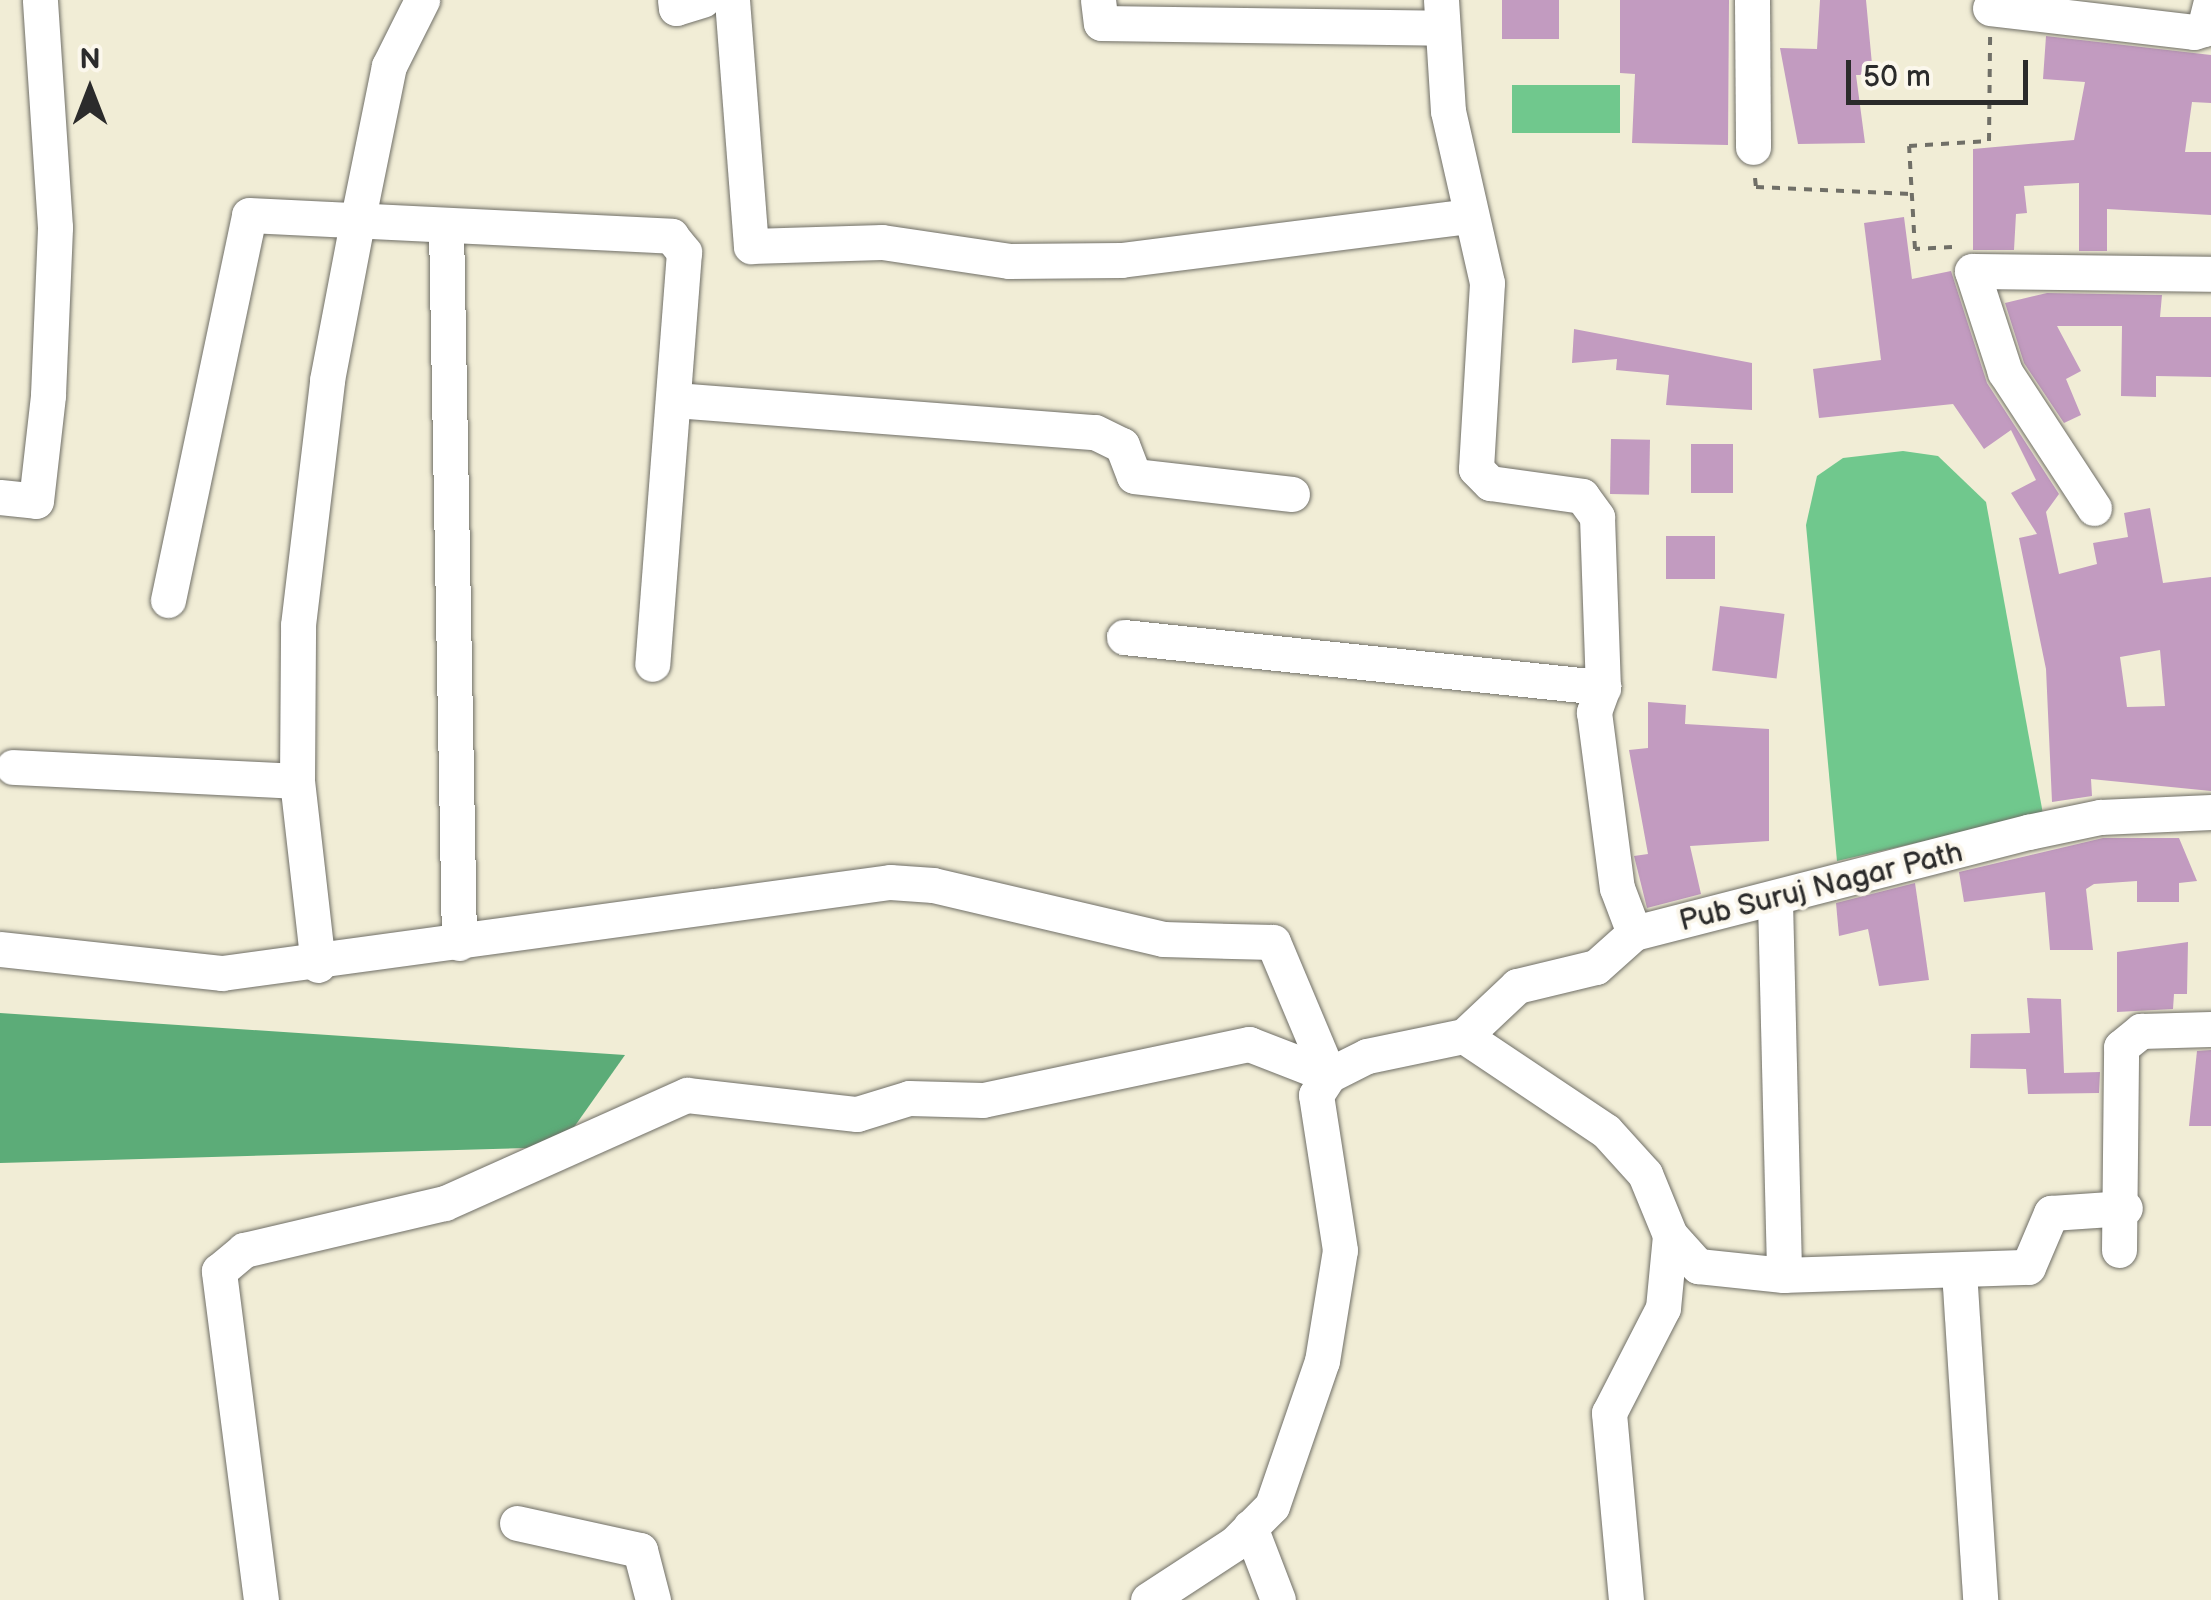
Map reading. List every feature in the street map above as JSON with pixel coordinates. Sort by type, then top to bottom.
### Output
[{"type":"street","points":[[0,497],[36,501],[48,394],[55,227],[40,0]]},
{"type":"street","points":[[318,964],[297,782],[298,625],[358,218],[389,66],[422,0]]},
{"type":"street","points":[[675,0],[676,8],[703,0]]},
{"type":"street","points":[[732,0],[751,246],[882,242],[1009,261],[1121,260],[1469,216]]},
{"type":"street","points":[[1098,0],[1101,24],[1441,14],[1469,216],[1487,283],[1476,470],[1490,483],[1592,503],[1603,687],[1594,712],[1601,784],[1634,933]]},
{"type":"street","points":[[1752,0],[1753,147]]},
{"type":"street","points":[[1990,8],[2194,32],[2204,29],[2211,0]]},
{"type":"street","points":[[168,600],[242,226],[258,214],[682,242],[675,400],[652,664]]},
{"type":"street","points":[[446,226],[459,943]]},
{"type":"street","points":[[2094,508],[2005,372],[1972,272],[2211,274]]},
{"type":"street","points":[[675,400],[1095,432],[1122,445],[1134,476],[1292,494]]},
{"type":"street","points":[[1124,637],[1603,687]]},
{"type":"street","points":[[12,767],[297,782]]},
{"type":"street","name":"Pub Suruj Nagar Path","points":[[1464,1036],[1517,986],[1596,967],[1634,933],[1775,901],[2068,824],[2211,812]]},
{"type":"street","points":[[0,949],[222,974],[318,964],[890,882],[933,885],[1163,939],[1274,942],[1329,1074],[1316,1117],[1340,1250],[1322,1361],[1272,1506],[1250,1527],[1148,1600]]},
{"type":"street","points":[[1775,901],[1784,1275]]},
{"type":"street","points":[[2119,1250],[2125,1208],[2121,1047],[2141,1031],[2211,1029]]},
{"type":"street","points":[[261,1600],[219,1271],[244,1250],[445,1203],[686,1095],[857,1114],[909,1098],[984,1100],[1250,1044],[1329,1074],[1367,1056],[1464,1036],[1606,1131],[1645,1174],[1670,1235],[1698,1266],[1784,1275],[1959,1271],[2035,1263],[2051,1213],[2062,1209],[2125,1208]]},
{"type":"street","points":[[1626,1600],[1610,1414],[1663,1308],[1670,1235]]},
{"type":"street","points":[[1959,1271],[1980,1600]]},
{"type":"street","points":[[517,1523],[640,1550],[653,1600]]},
{"type":"street","points":[[1250,1527],[1278,1600]]},
{"type":"path","points":[[1972,272],[1966,246],[1915,249],[1908,146],[1989,141],[1990,8]]},
{"type":"path","points":[[1753,147],[1756,187],[1912,194]]},
{"type":"green space","points":[[1512,85],[1620,85],[1620,133],[1512,133]]},
{"type":"green space","points":[[1903,451],[1938,456],[1986,502],[2043,814],[1837,861],[1806,525],[1817,476],[1843,458]]},
{"type":"green space","points":[[0,1013],[625,1055],[560,1147],[0,1163]]},
{"type":"building","points":[[1502,0],[1559,0],[1559,39],[1502,39]]},
{"type":"building","points":[[1620,0],[1729,0],[1728,145],[1632,143],[1635,74],[1620,73]]},
{"type":"building","points":[[1820,0],[1866,0],[1873,75],[1856,75],[1865,143],[1798,144],[1780,48],[1817,49]]},
{"type":"building","points":[[2046,36],[2211,55],[2211,103],[2192,102],[2185,152],[2211,152],[2211,215],[2107,209],[2107,251],[2079,251],[2079,183],[2024,186],[2027,213],[2016,214],[2014,250],[1973,250],[1973,149],[2074,140],[2085,82],[2043,79]]},
{"type":"building","points":[[1904,217],[1912,279],[1951,271],[1987,383],[2059,494],[2046,512],[2059,574],[2097,564],[2093,543],[2128,537],[2124,513],[2150,508],[2163,583],[2211,577],[2211,791],[2091,779],[2092,796],[2052,802],[2046,669],[2019,538],[2037,534],[2011,493],[2036,480],[2011,430],[1984,449],[1953,404],[1819,418],[1813,369],[1881,360],[1864,223]],"holes":[[[2160,650],[2165,706],[2127,707],[2120,657]]]},
{"type":"building","points":[[2047,293],[2162,295],[2160,317],[2211,317],[2211,377],[2156,376],[2156,397],[2121,396],[2122,326],[2057,326],[2081,371],[2066,379],[2081,415],[2064,423],[2024,363],[2005,303]]},
{"type":"building","points":[[1574,329],[1752,363],[1752,410],[1666,405],[1669,375],[1616,370],[1617,359],[1572,363]]},
{"type":"building","points":[[1611,439],[1650,440],[1649,495],[1610,494]]},
{"type":"building","points":[[1691,444],[1733,444],[1733,493],[1691,493]]},
{"type":"building","points":[[1666,536],[1715,536],[1715,579],[1666,579]]},
{"type":"building","points":[[1720,606],[1785,614],[1777,678],[1712,671]]},
{"type":"building","points":[[1648,702],[1686,705],[1685,724],[1769,729],[1769,841],[1690,846],[1701,894],[1647,908],[1634,856],[1648,854],[1629,750],[1648,748]]},
{"type":"building","points":[[2103,838],[2179,838],[2197,881],[2179,883],[2179,902],[2137,902],[2137,881],[2094,884],[2086,889],[2093,950],[2050,950],[2045,892],[1964,902],[1959,872]]},
{"type":"building","points":[[1915,883],[1929,980],[1879,986],[1868,929],[1839,936],[1836,903]]},
{"type":"building","points":[[2188,942],[2187,994],[2174,994],[2173,1009],[2117,1012],[2117,952]]},
{"type":"building","points":[[2027,998],[2061,999],[2064,1073],[2100,1072],[2099,1093],[2028,1094],[2026,1069],[1970,1068],[1971,1034],[2030,1033]]},
{"type":"building","points":[[2211,1050],[2211,1126],[2189,1126],[2197,1051]]}]
